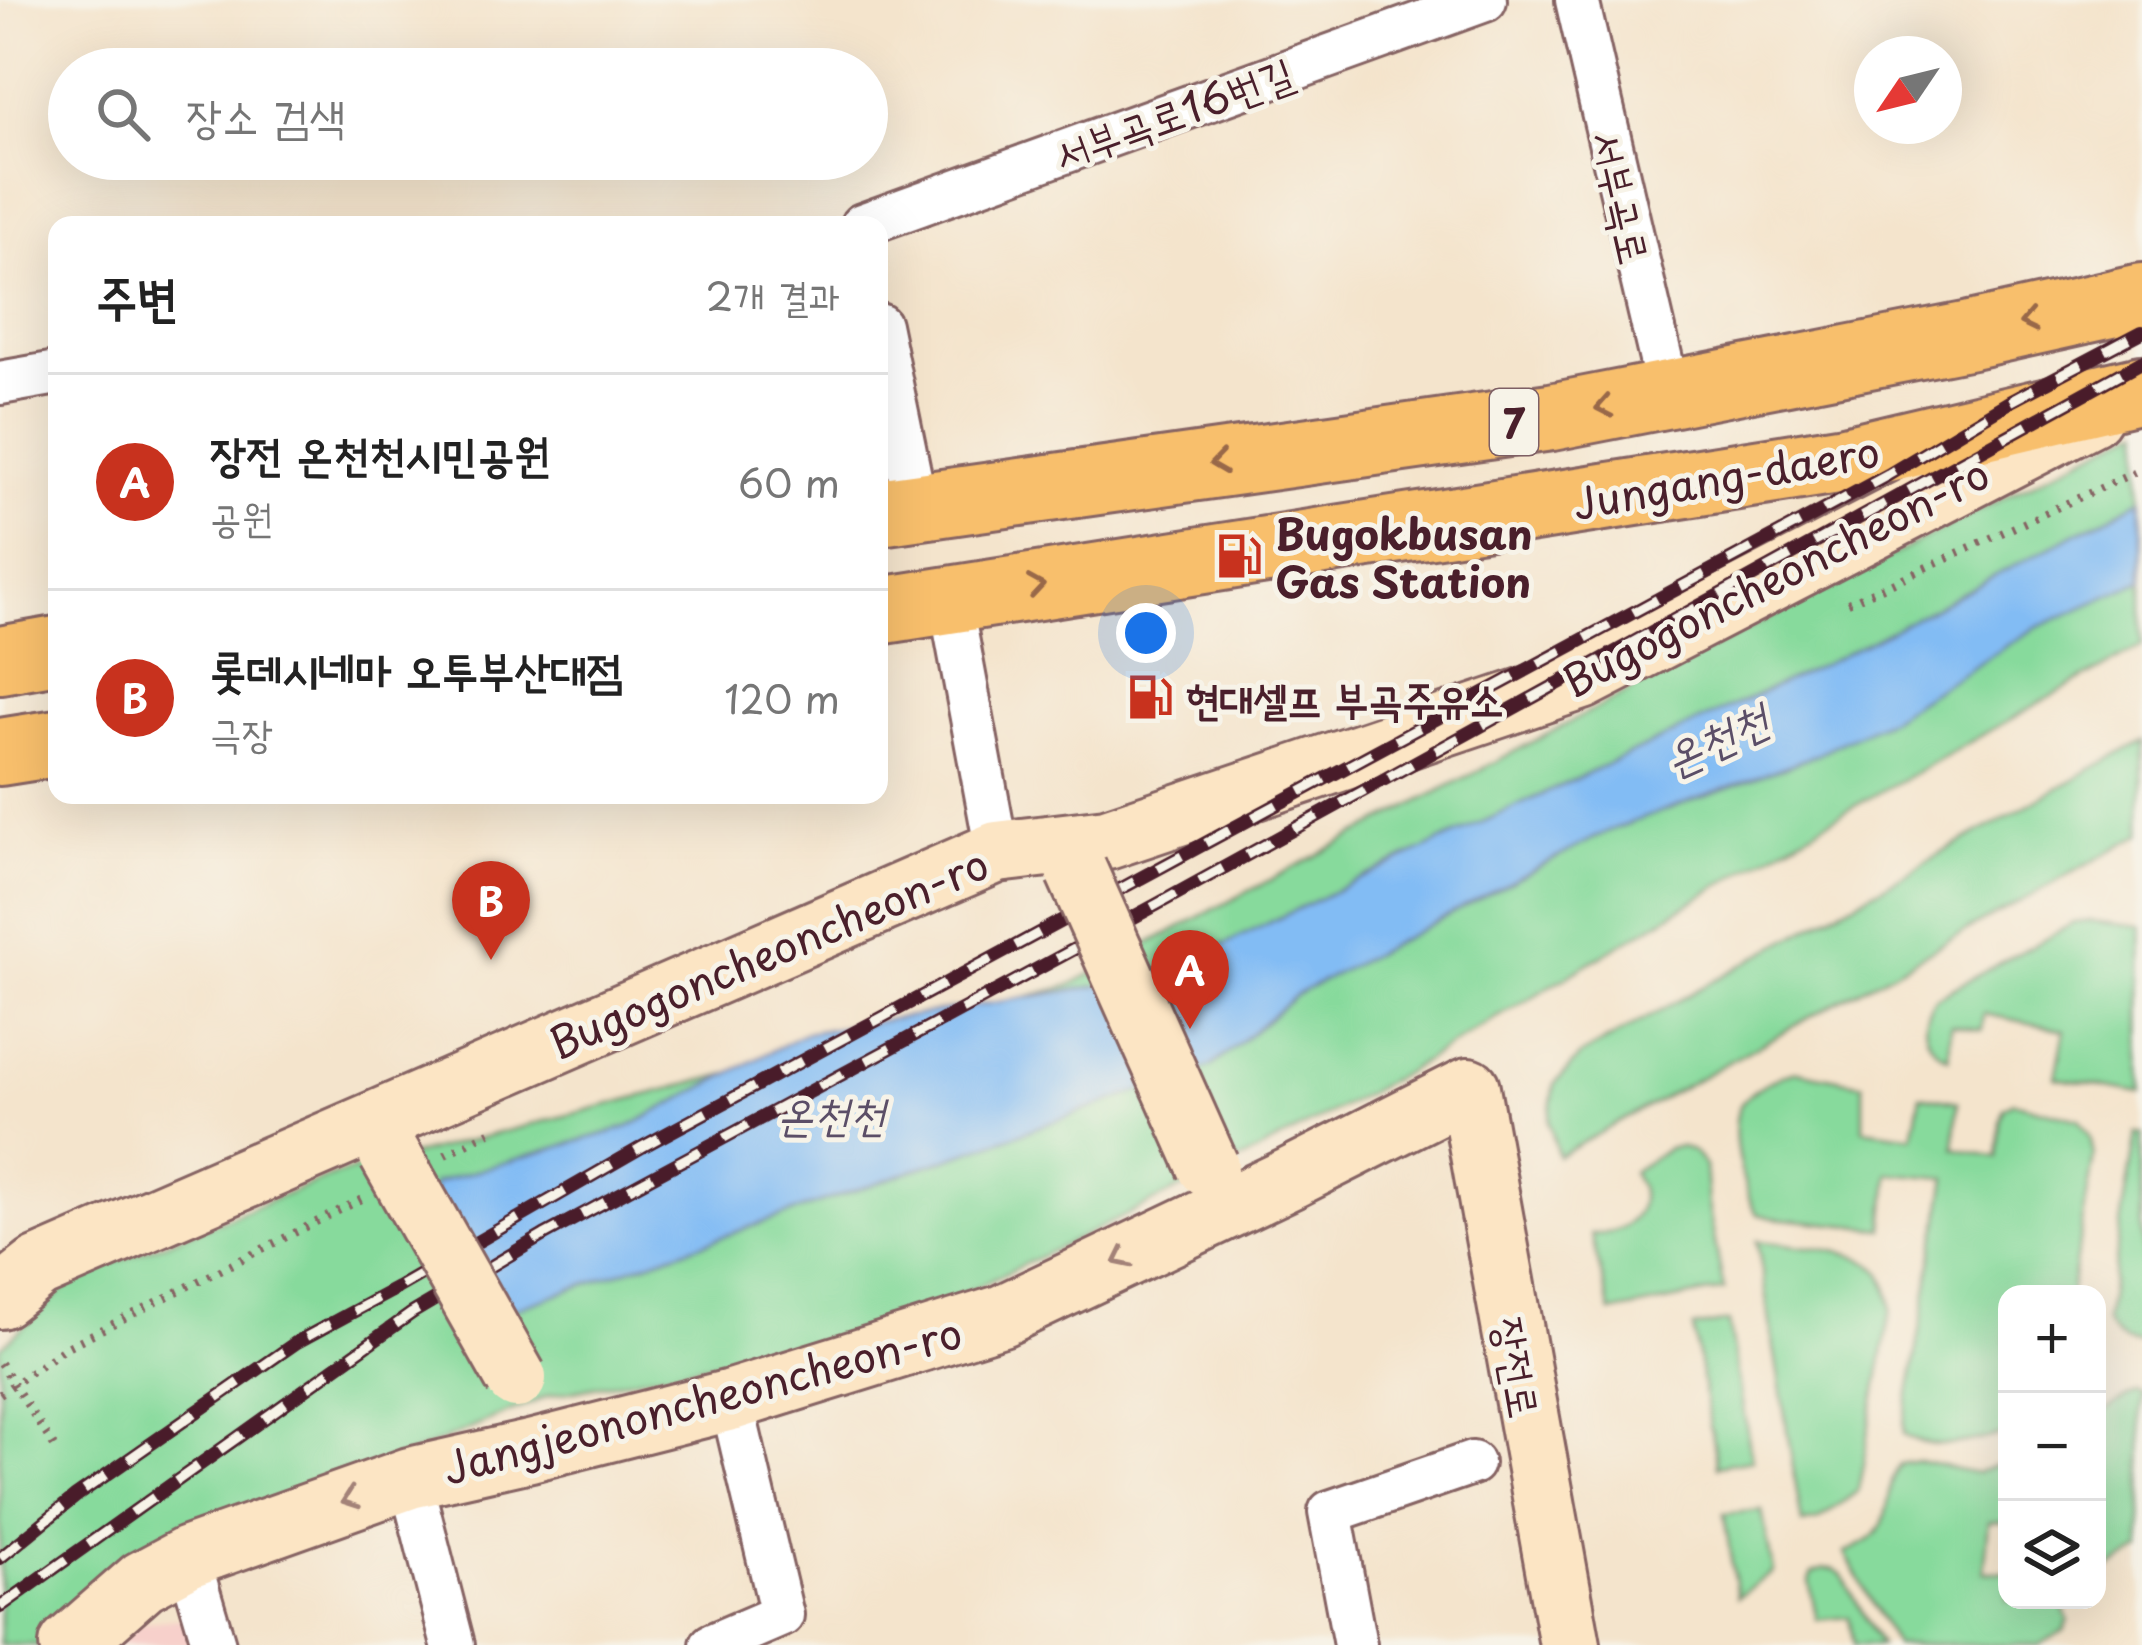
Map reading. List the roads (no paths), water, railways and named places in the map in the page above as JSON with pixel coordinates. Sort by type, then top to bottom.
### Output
[{"type":"main road","name":"7","points":[[898,509],[1550,417],[2142,297]]},
{"type":"main road","name":"Jungang-daero","points":[[888,610],[1845,459],[2142,388]]},
{"type":"main road","name":"Bugogoncheoncheon-ro","points":[[0,1298],[38,1268],[381,1138],[997,852],[1070,857],[1107,839],[1582,679],[2142,388]]},
{"type":"main road","points":[[0,660],[48,652]]},
{"type":"main road","points":[[0,752],[48,744]]},
{"type":"main road","points":[[1070,857],[1218,1187]]},
{"type":"main road","name":"Jangjeononcheoncheon-ro","points":[[70,1645],[143,1581],[188,1557],[410,1478],[731,1400],[1001,1316],[1218,1187],[1469,1088]]},
{"type":"main road","name":"장전로","points":[[1469,1088],[1570,1645]]},
{"type":"main road","points":[[381,1138],[516,1378],[530,1451]]},
{"type":"street","name":"서부곡로16번길","points":[[887,216],[1485,0]]},
{"type":"street","name":"서부곡로","points":[[1577,0],[1669,394]]},
{"type":"street","points":[[0,383],[48,375]]},
{"type":"street","points":[[888,412],[898,509]]},
{"type":"street","points":[[950,600],[997,852]]},
{"type":"street","points":[[712,1645],[782,1615],[731,1400]]},
{"type":"street","points":[[1355,1645],[1330,1512],[1472,1463]]},
{"type":"street","points":[[410,1478],[453,1645]]},
{"type":"street","points":[[188,1557],[214,1645]]},
{"type":"water","name":"온천천","points":[[2142,499],[2142,581],[2034,629],[1884,722],[1806,759],[1608,831],[1296,995],[1211,1067],[497,1315],[425,1288],[434,1183],[628,1127],[806,1033],[1159,976],[1843,655]]},
{"type":"railway","points":[[0,1558],[76,1496],[297,1342],[642,1147],[1888,475],[2009,402],[2142,332]]},
{"type":"railway","points":[[0,1607],[412,1313],[544,1235],[1156,905],[2142,362]]},
{"type":"place","name":"Bugokbusan Gas Station","points":[[1239,556]]},
{"type":"place","name":"현대셀프 부곡주유소","points":[[1150,697]]},
{"type":"place","name":"롯데시네마 오투부산대점","points":[[491,960]]},
{"type":"place","name":"장전 온천천시민공원","points":[[1190,1029]]}]
